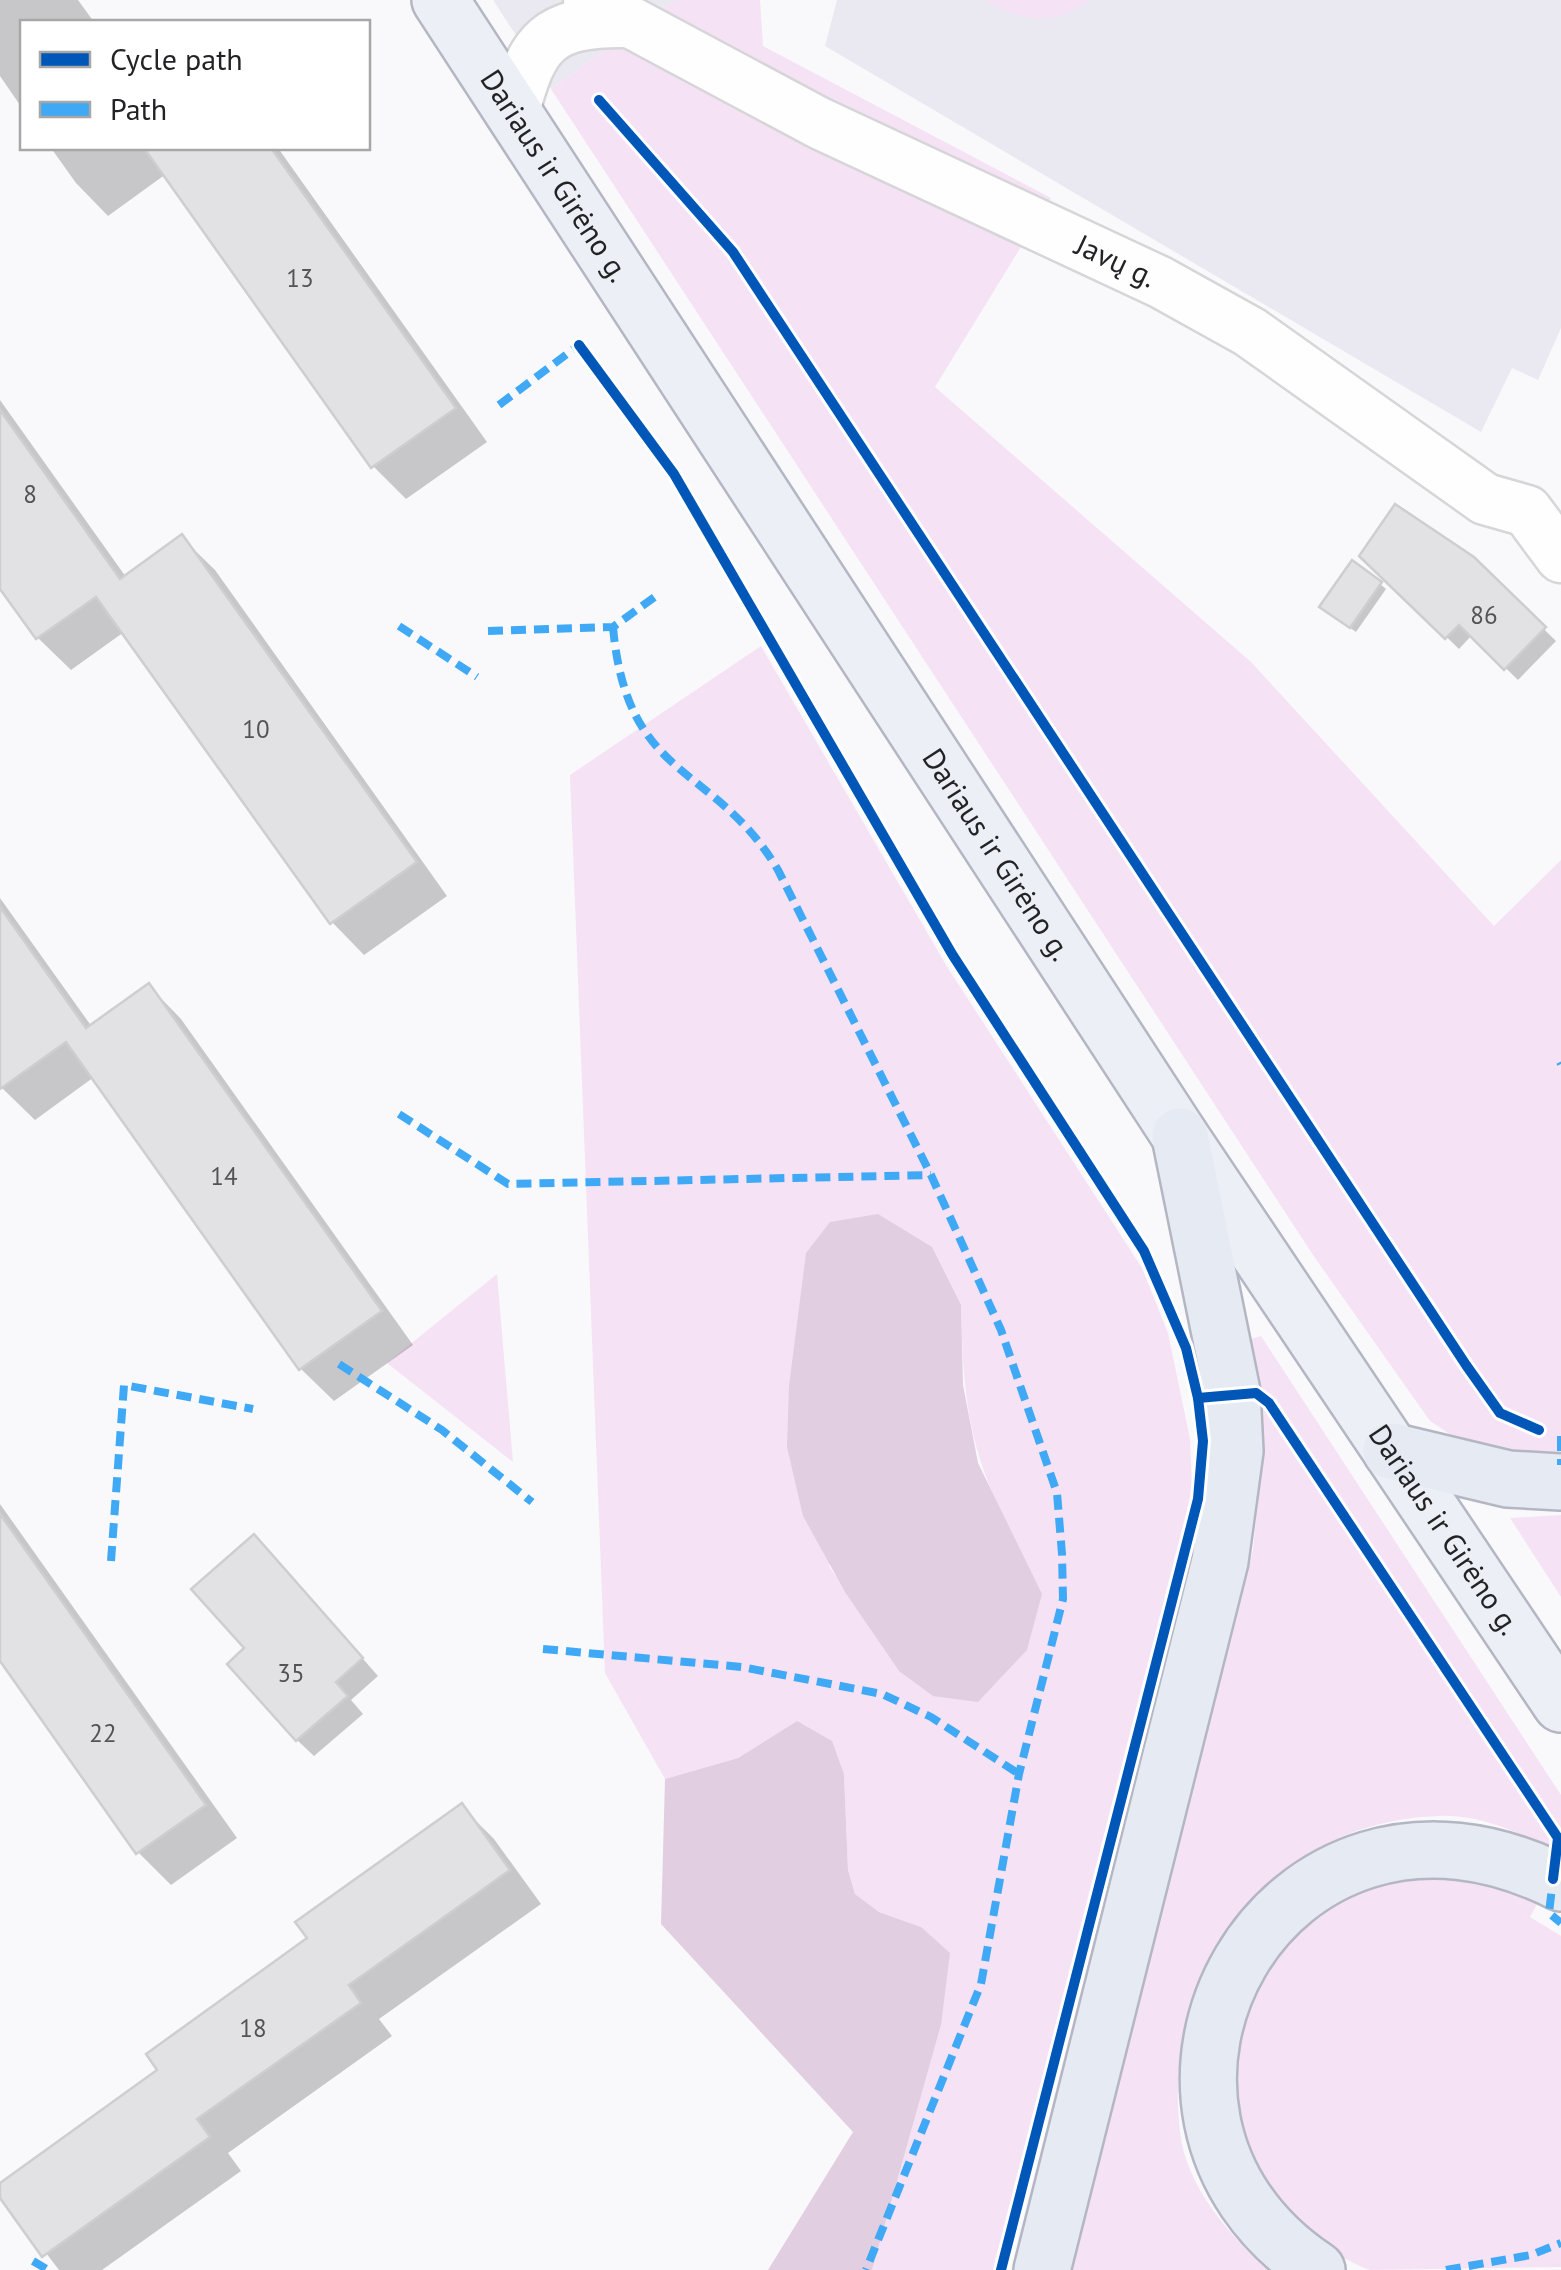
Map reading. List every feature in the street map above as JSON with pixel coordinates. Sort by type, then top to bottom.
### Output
[{"type":"highway","points":[[1042,2270],[1220,1561],[1235,1452],[1232,1392],[1180,1136]]},
{"type":"highway","points":[[1390,1451],[1508,1479],[1561,1482]]},
{"type":"highway","points":[[1317,2270],[1291,2253],[1241,2195],[1217,2144],[1208,2082],[1216,2022],[1236,1966],[1276,1914],[1309,1884],[1375,1856],[1412,1849],[1457,1849],[1542,1871],[1561,1883]]},
{"type":"main road","name":"Dariaus ir Girėno g.","points":[[440,0],[1180,1136],[1561,1704]]},
{"type":"street","name":"Javų g.","points":[[513,115],[536,49],[551,35],[608,11],[819,122],[1160,282],[1250,332],[1485,498],[1544,498],[1561,557]]},
{"type":"shaded area","points":[[493,0],[675,0],[551,89]]},
{"type":"shaded area","points":[[675,0],[760,0],[763,46],[1051,198],[935,387],[1251,662],[1494,926],[1561,860],[1561,1458],[1472,1449],[1430,1421],[1313,1255],[551,89]]},
{"type":"shaded area","points":[[837,0],[1561,0],[1561,328],[1538,380],[1512,368],[1481,432],[825,46]]},
{"type":"shaded area","points":[[986,0],[1089,0],[1064,14],[1038,18],[1012,13]]},
{"type":"shaded area","points":[[761,646],[946,965],[1142,1268],[1168,1333],[1190,1439],[1192,1487],[1180,1549],[996,2270],[872,2270],[941,2025],[921,1927],[879,1912],[855,1894],[848,1870],[844,1774],[797,1721],[738,1758],[665,1779],[605,1673],[570,775]],"holes":[[[961,1305],[965,1387],[973,1435],[1001,1512],[899,1671],[829,1566]]]},
{"type":"shaded area","points":[[878,1214],[932,1247],[961,1305],[963,1385],[978,1463],[1042,1594],[1027,1650],[978,1702],[933,1696],[899,1671],[845,1592],[803,1516],[787,1447],[789,1386],[806,1253],[830,1222]]},
{"type":"shaded area","points":[[497,1274],[513,1462],[387,1363]]},
{"type":"shaded area","points":[[1261,1336],[1561,1795],[1561,1854],[1487,1822],[1439,1816],[1379,1824],[1325,1845],[1279,1875],[1240,1915],[1210,1962],[1189,2015],[1179,2072],[1180,2132],[1191,2171],[1225,2225],[1268,2270],[1068,2270],[1253,1550],[1264,1441],[1251,1339]]},
{"type":"shaded area","points":[[1561,1515],[1561,1597],[1510,1518]]},
{"type":"shaded area","points":[[797,1721],[832,1741],[844,1774],[848,1870],[855,1894],[879,1912],[921,1927],[950,1953],[941,2025],[872,2270],[768,2270],[853,2132],[661,1924],[665,1779],[738,1758]]},
{"type":"shaded area","points":[[1421,1875],[1472,1879],[1540,1899],[1530,1917],[1561,1936],[1561,2267],[1370,2270],[1336,2253],[1308,2232],[1284,2206],[1242,2144],[1234,2112],[1233,2078],[1239,2043],[1250,2009],[1285,1947],[1308,1922],[1344,1896]]},
{"type":"building","points":[[145,150],[272,150],[456,408],[371,468]]},
{"type":"building","points":[[0,410],[120,579],[182,534],[417,862],[330,924],[96,597],[36,639],[0,589]]},
{"type":"building","points":[[1395,504],[1474,557],[1546,627],[1504,670],[1459,625],[1445,639],[1359,556]]},
{"type":"building","points":[[1352,560],[1382,582],[1350,628],[1319,607]]},
{"type":"building","points":[[0,907],[86,1028],[149,983],[382,1311],[299,1370],[66,1042],[0,1089]]},
{"type":"building","points":[[0,1514],[206,1805],[136,1854],[0,1661]]},
{"type":"building","points":[[254,1534],[363,1658],[336,1682],[348,1696],[296,1741],[227,1664],[244,1648],[191,1589]]},
{"type":"building","points":[[462,1803],[510,1870],[349,1985],[361,2003],[197,2119],[210,2137],[42,2257],[0,2198],[0,2183],[157,2070],[146,2054],[307,1938],[295,1922]]},
{"type":"marked path","points":[[499,405],[579,345],[584,352]]},
{"type":"marked path","points":[[488,631],[613,627],[660,593]]},
{"type":"marked path","points":[[399,626],[477,677]]},
{"type":"marked path","points":[[613,627],[621,678],[636,716],[654,744],[727,808],[778,870],[931,1175],[1001,1330],[1057,1493],[1063,1599],[1019,1774],[981,1984],[866,2270]]},
{"type":"marked path","points":[[399,1114],[508,1184],[931,1175]]},
{"type":"marked path","points":[[339,1364],[442,1430],[532,1502]]},
{"type":"marked path","points":[[111,1561],[124,1385],[253,1409]]},
{"type":"marked path","points":[[1561,1436],[1561,1465]]},
{"type":"marked path","points":[[543,1649],[742,1667],[882,1694],[931,1717],[1019,1774]]},
{"type":"marked path","points":[[1554,1871],[1549,1913],[1561,1923]]},
{"type":"marked path","points":[[1446,2270],[1531,2255],[1561,2243]]},
{"type":"marked path","points":[[33,2261],[48,2270]]},
{"type":"cycle path","points":[[599,100],[733,252],[1466,1365],[1500,1413],[1539,1430]]},
{"type":"cycle path","points":[[579,345],[674,474],[952,954],[1144,1251],[1186,1348],[1198,1398],[1203,1441],[1198,1499],[1001,2270]]},
{"type":"cycle path","points":[[1198,1398],[1256,1393],[1269,1403],[1558,1838],[1553,1879]]}]
